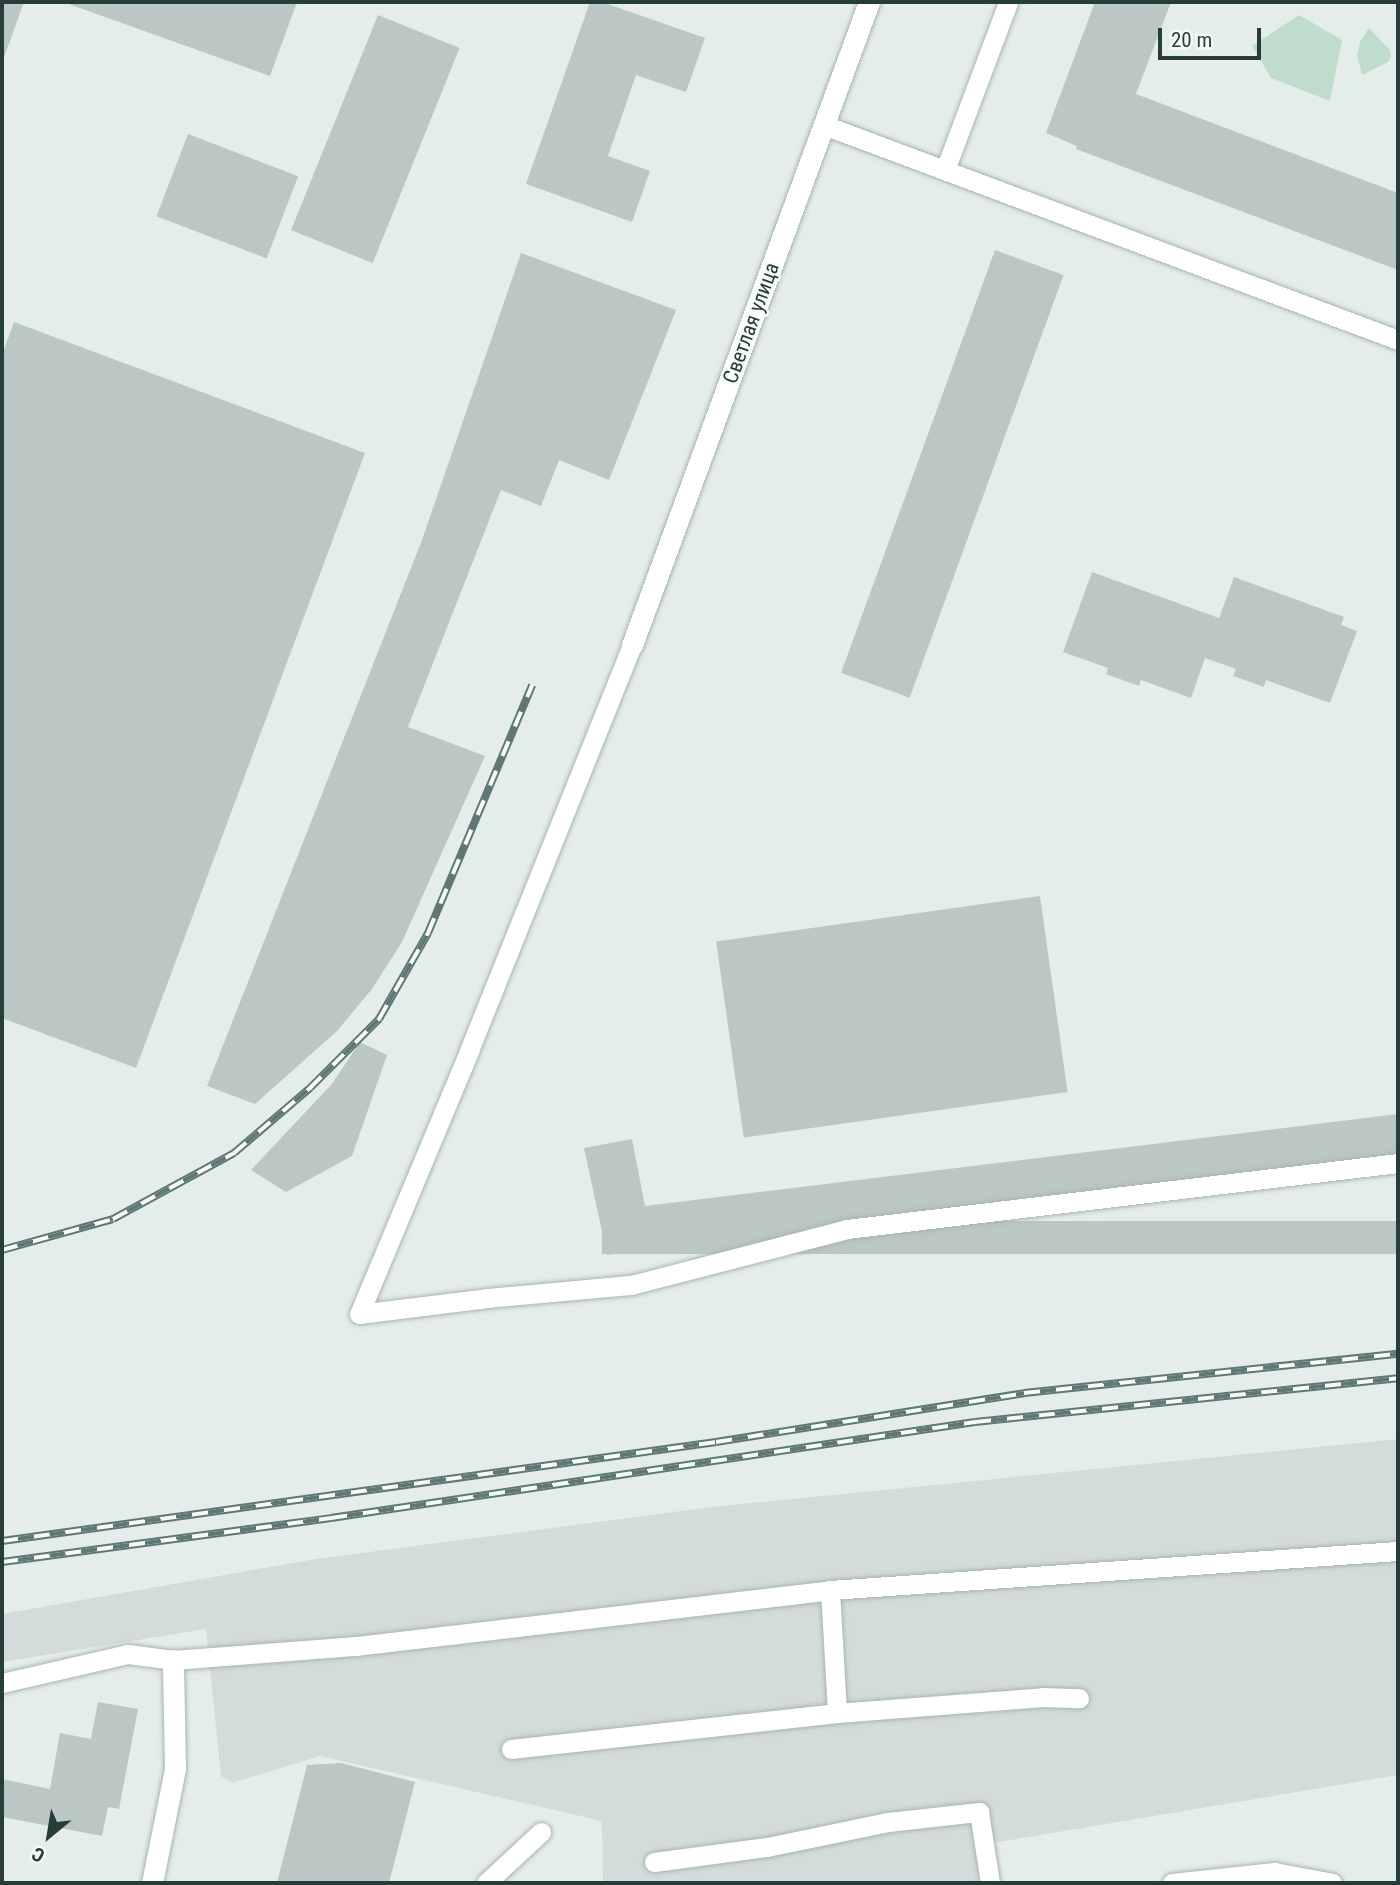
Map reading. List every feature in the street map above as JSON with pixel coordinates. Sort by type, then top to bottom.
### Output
[{"type":"street","name":"Светлая улица","points":[[632,645],[869,2]]},
{"type":"street","points":[[152,1883],[175,1769],[173,1660]]},
{"type":"lane","points":[[945,170],[1008,2]]},
{"type":"lane","points":[[824,125],[1398,340]]},
{"type":"lane","points":[[632,645],[470,1049],[359,1314],[631,1284],[847,1229],[1398,1163]]},
{"type":"lane","points":[[2,1683],[128,1654],[173,1660],[356,1646],[830,1590],[1398,1551]]},
{"type":"lane","points":[[830,1590],[837,1713]]},
{"type":"lane","points":[[511,1749],[837,1713],[1042,1697],[1079,1698]]},
{"type":"lane","points":[[654,1862],[767,1847],[888,1822],[979,1812],[990,1883]]},
{"type":"lane","points":[[486,1883],[541,1832]]},
{"type":"lane","points":[[1172,1883],[1273,1872],[1332,1883]]},
{"type":"shaded area","points":[[1398,1439],[1398,1775],[981,1845],[978,1883],[603,1883],[602,1821],[320,1756],[232,1783],[221,1776],[206,1629],[2,1662],[2,1614],[316,1559],[712,1507]]},
{"type":"green space","points":[[1299,15],[1342,40],[1330,101],[1271,78],[1252,46]]},
{"type":"green space","points":[[1369,28],[1390,50],[1391,57],[1388,62],[1362,75],[1357,55],[1360,42]]},
{"type":"building","points":[[2,2],[24,2],[2,63]]},
{"type":"building","points":[[63,2],[297,2],[270,76]]},
{"type":"building","points":[[590,2],[602,2],[705,38],[686,92],[636,75],[608,156],[650,171],[632,222],[526,184]]},
{"type":"building","points":[[1095,2],[1171,2],[1136,94],[1398,193],[1398,270],[1076,149],[1077,146],[1046,133]]},
{"type":"building","points":[[378,15],[460,48],[373,263],[291,230]]},
{"type":"building","points":[[188,134],[298,176],[267,258],[156,216]]},
{"type":"building","points":[[995,250],[1064,275],[910,698],[841,673]]},
{"type":"building","points":[[521,253],[676,310],[609,480],[559,460],[541,506],[501,490],[408,727],[485,756],[402,942],[372,989],[337,1031],[255,1104],[207,1086],[422,540]]},
{"type":"building","points":[[14,322],[365,453],[136,1068],[2,1018],[2,355]]},
{"type":"building","points":[[1092,572],[1219,618],[1234,577],[1344,617],[1341,625],[1357,631],[1330,703],[1266,680],[1264,687],[1233,676],[1236,669],[1205,658],[1191,698],[1141,680],[1139,686],[1106,674],[1108,668],[1063,652]]},
{"type":"building","points":[[1040,896],[1068,1092],[744,1138],[716,942]]},
{"type":"building","points":[[360,1042],[387,1055],[352,1156],[286,1192],[251,1170],[331,1085]]},
{"type":"building","points":[[1398,1114],[1398,1161],[607,1255],[584,1148],[632,1139],[645,1206]]},
{"type":"building","points":[[602,1221],[1398,1221],[1398,1254],[602,1254]]},
{"type":"building","points":[[98,1702],[138,1709],[119,1809],[108,1807],[102,1836],[2,1817],[2,1779],[50,1789],[60,1733],[91,1739]]},
{"type":"building","points":[[341,1763],[415,1782],[389,1883],[277,1883],[307,1765]]},
{"type":"railway","points":[[2,1250],[113,1219],[234,1153],[310,1088],[379,1019],[428,933],[532,685]]},
{"type":"railway","points":[[2,1541],[716,1442],[1024,1393],[1398,1354]]},
{"type":"railway","points":[[2,1562],[331,1518],[975,1422],[1398,1378]]}]
